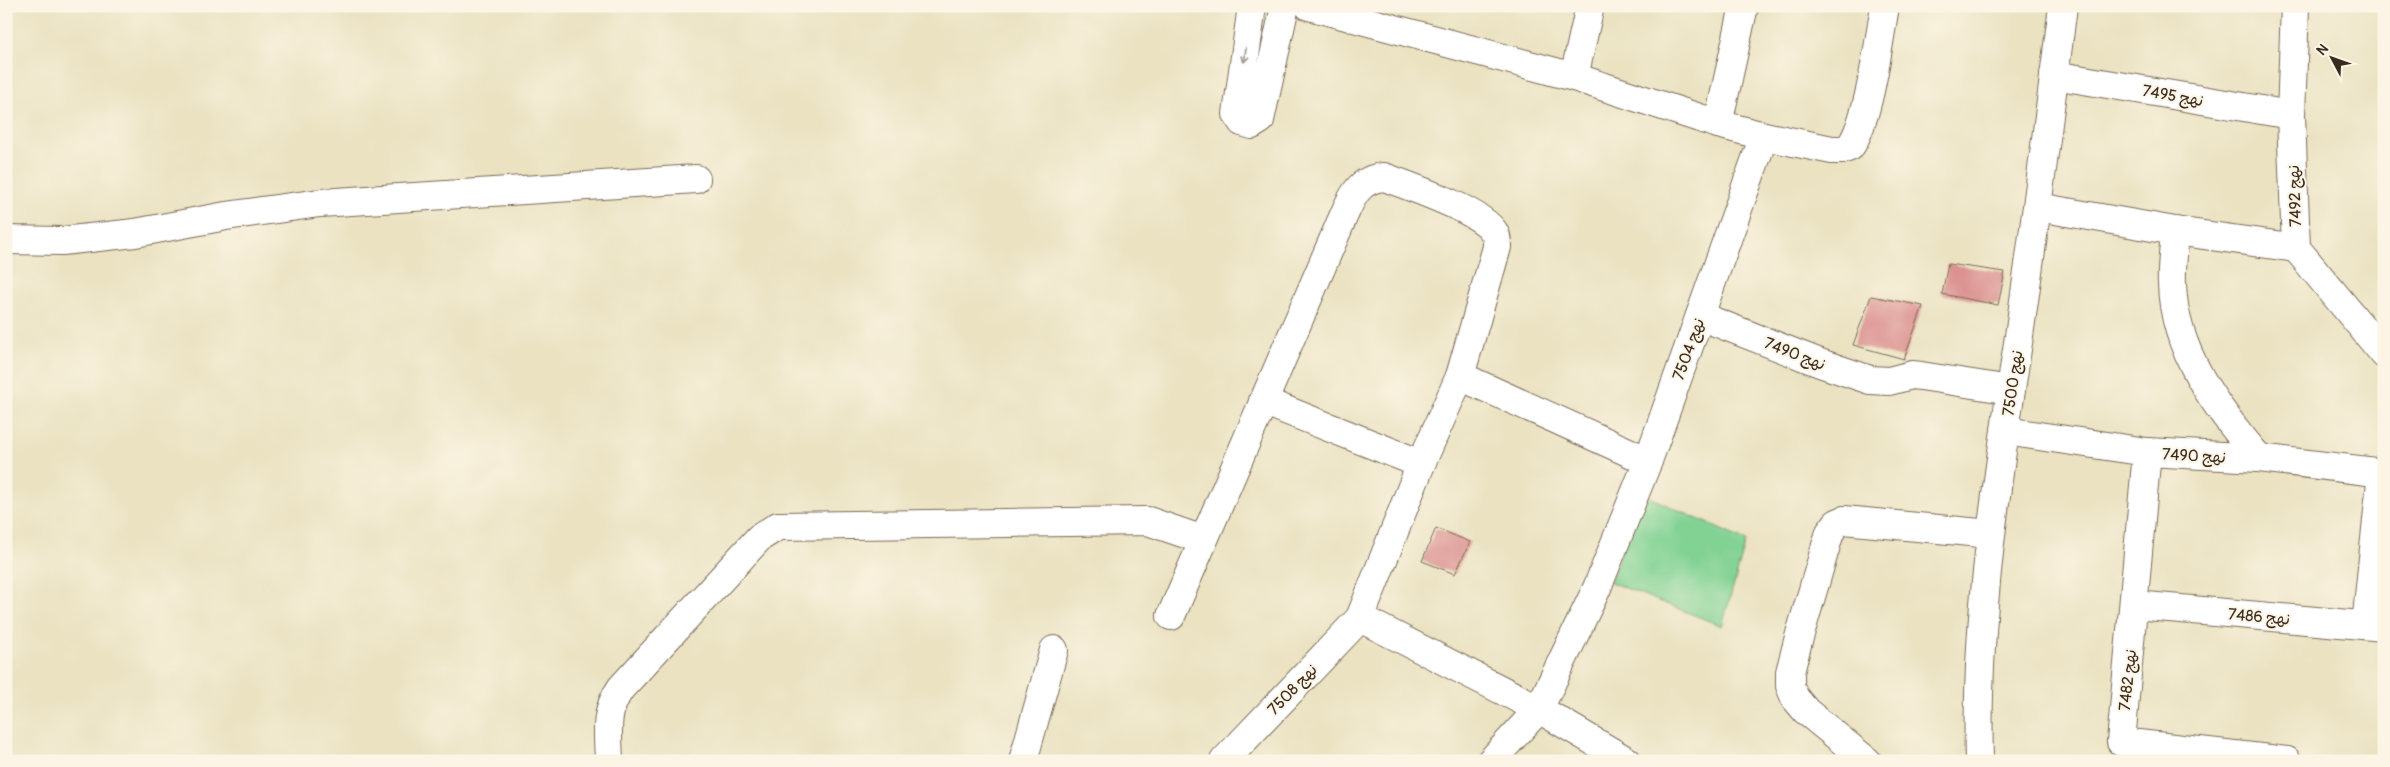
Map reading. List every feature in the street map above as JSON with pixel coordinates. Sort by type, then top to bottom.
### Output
[{"type":"street","points":[[1252,6],[1237,114],[1242,122],[1252,125],[1260,120],[1285,6]]},
{"type":"street","points":[[1309,6],[1574,77],[1718,124],[1832,150],[1842,150],[1850,147],[1860,125],[1876,58],[1885,6]]},
{"type":"street","points":[[1574,77],[1590,6]]},
{"type":"street","points":[[1718,124],[1744,6]]},
{"type":"street","name":"نهج 7500","points":[[1979,761],[1981,651],[1991,534],[2038,207],[2063,6]]},
{"type":"street","name":"نهج 7492","points":[[2295,6],[2291,115],[2296,248],[2384,354]]},
{"type":"street","name":"نهج 7495","points":[[2054,75],[2291,115]]},
{"type":"street","name":"نهج 7504","points":[[1491,761],[1540,709],[1597,588],[1648,461],[1764,136]]},
{"type":"street","points":[[1170,616],[1351,199],[1360,184],[1372,178],[1384,177],[1464,210],[1490,226],[1496,234],[1497,247],[1493,268],[1460,376],[1421,464],[1360,618],[1540,709],[1627,761]]},
{"type":"street","points":[[6,240],[62,241],[135,233],[226,216],[320,203],[696,179]]},
{"type":"street","points":[[2038,207],[2175,231],[2296,248]]},
{"type":"street","points":[[2175,231],[2172,284],[2174,310],[2186,347],[2218,408],[2259,458]]},
{"type":"street","name":"نهج 7490","points":[[1700,316],[1820,363],[1870,380],[1889,381],[1912,375],[2011,390]]},
{"type":"street","points":[[1460,376],[1648,461]]},
{"type":"street","points":[[1263,401],[1421,464]]},
{"type":"street","name":"نهج 7490","points":[[2005,431],[2147,452],[2259,458],[2383,472]]},
{"type":"street","name":"نهج 7482","points":[[2147,452],[2135,605],[2120,751],[2287,761]]},
{"type":"street","points":[[2375,626],[2383,472]]},
{"type":"street","points":[[1867,761],[1806,711],[1794,698],[1790,686],[1790,672],[1794,656],[1830,532],[1837,523],[1844,520],[1991,534]]},
{"type":"street","points":[[608,761],[608,722],[611,703],[616,696],[759,538],[778,526],[1148,521],[1203,540]]},
{"type":"street","name":"نهج 7486","points":[[2135,605],[2375,626]]},
{"type":"street","name":"نهج 7508","points":[[1224,761],[1360,618]]},
{"type":"street","points":[[1023,761],[1054,650]]},
{"type":"green space","points":[[1643,494],[1746,541],[1722,626],[1610,582]]},
{"type":"building","points":[[1948,264],[2005,272],[1998,305],[1942,294]]},
{"type":"building","points":[[1871,296],[1923,306],[1904,359],[1853,345]]},
{"type":"building","points":[[1436,528],[1470,542],[1455,574],[1422,561]]}]
